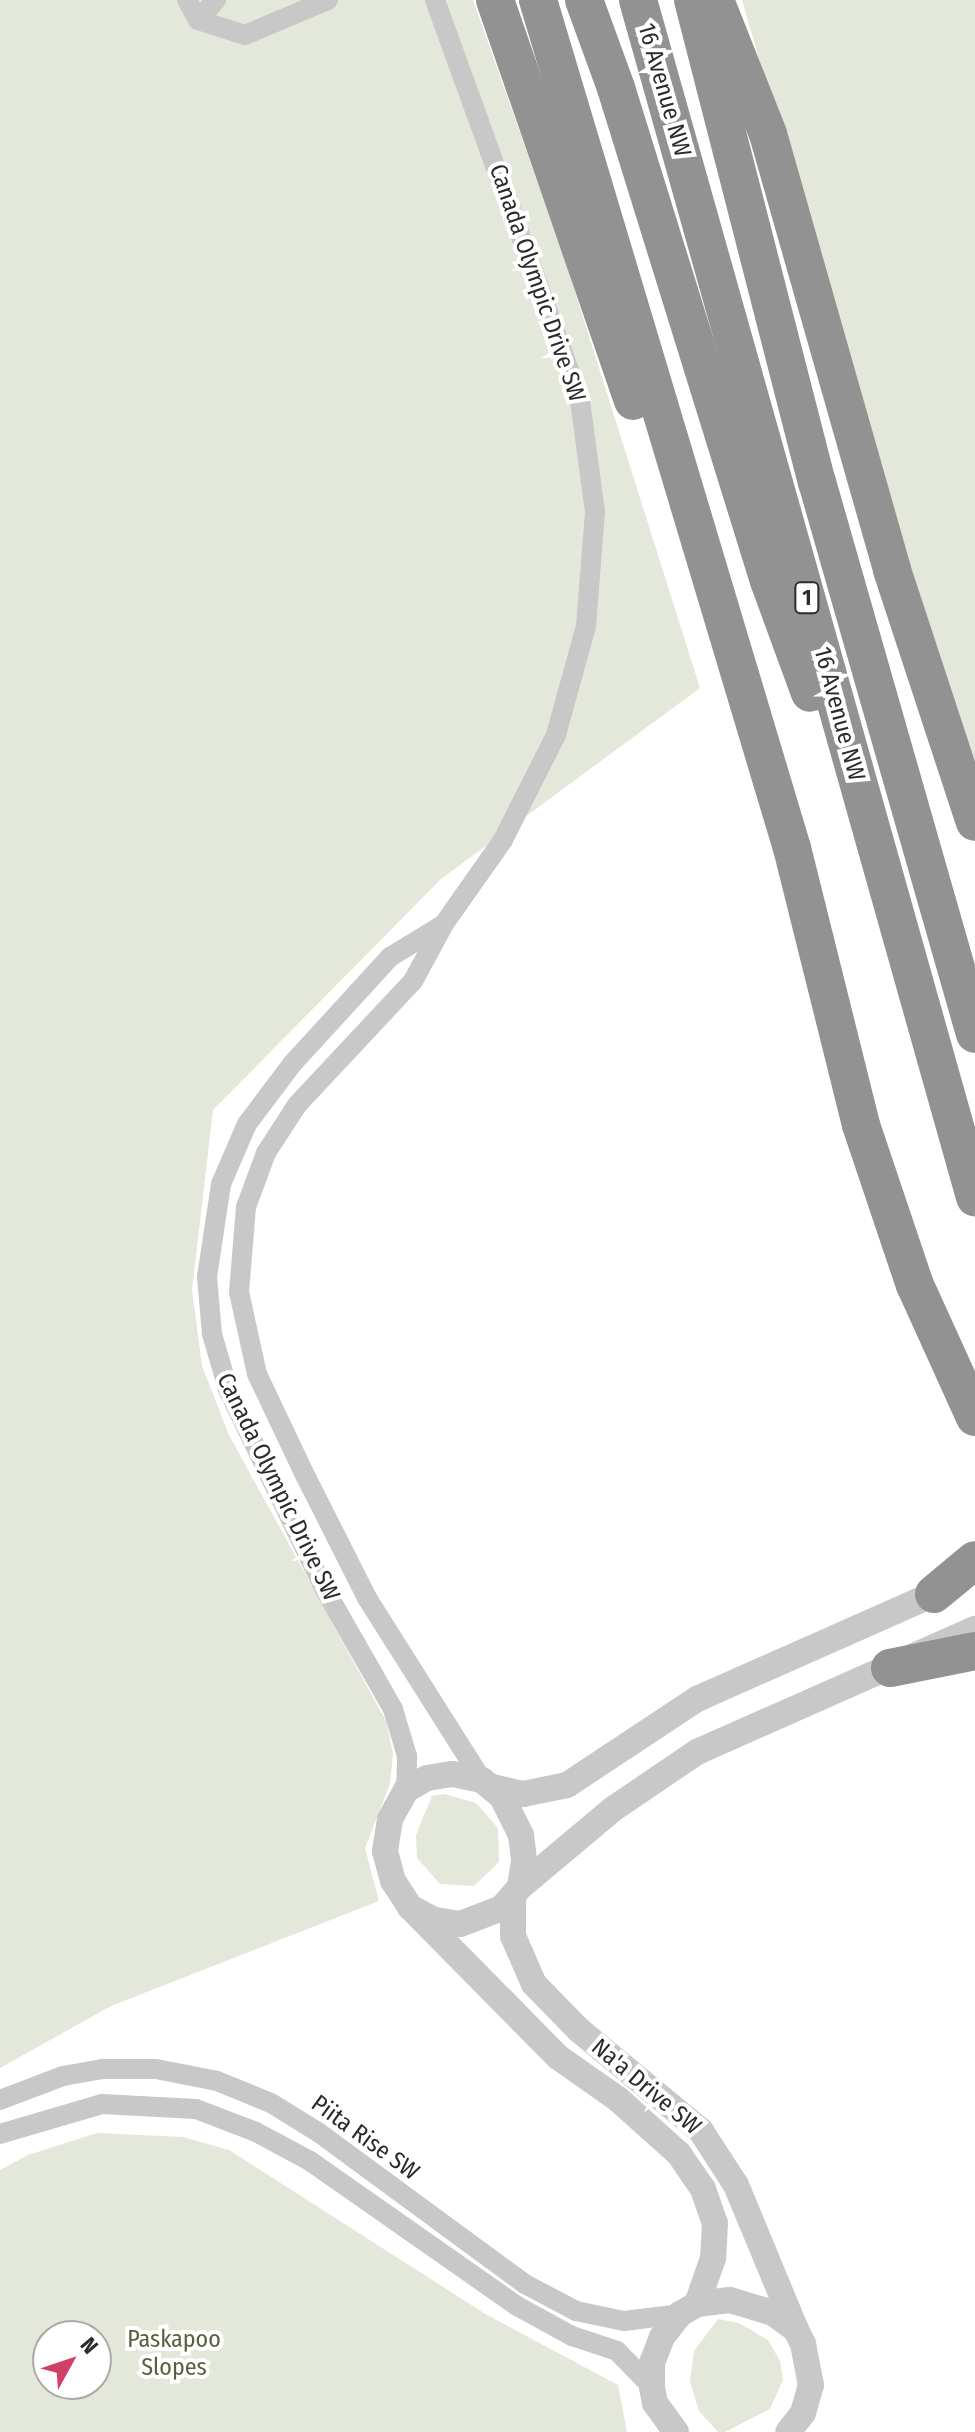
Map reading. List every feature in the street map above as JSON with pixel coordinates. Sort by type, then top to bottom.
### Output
[{"type":"highway","points":[[495,0],[792,848]]},
{"type":"highway","points":[[538,0],[792,848],[836,1034],[882,1192],[929,1322],[975,1417]]},
{"type":"highway","points":[[584,0],[621,102],[769,581],[896,926]]},
{"type":"highway","name":"16 Avenue NW","points":[[638,0],[896,926],[975,1197]]},
{"type":"highway","name":"16 Avenue NW","points":[[693,0],[817,482],[975,1034]]},
{"type":"highway","points":[[715,0],[768,134],[892,570],[975,822]]},
{"type":"highway","points":[[934,1594],[975,1560]]},
{"type":"highway","points":[[890,1668],[975,1651]]},
{"type":"street","points":[[187,0],[198,20],[245,35],[328,0]]},
{"type":"street","points":[[198,20],[216,0]]},
{"type":"street","name":"Canada Olympic Drive SW","points":[[435,0],[570,366],[587,438],[595,512],[586,626],[556,735],[503,840],[444,924],[413,981],[316,1083],[273,1141],[246,1207],[239,1292],[257,1374],[326,1517],[367,1598],[487,1783]]},
{"type":"street","name":"Canada Olympic Drive SW","points":[[406,1790],[407,1756],[397,1716],[324,1588],[228,1389],[212,1334],[207,1277],[221,1184],[247,1124],[293,1063],[390,957],[444,924]]},
{"type":"street","points":[[975,1577],[697,1699],[567,1785],[523,1794],[487,1783],[439,1775],[406,1790],[390,1819],[385,1851],[393,1881],[410,1907],[434,1920],[460,1924],[489,1916],[613,1809],[697,1752],[975,1629]]},
{"type":"street","points":[[487,1783],[510,1808],[521,1835],[516,1892]]},
{"type":"street","name":"Na'a Drive SW","points":[[516,1892],[513,1936],[534,1984],[579,2030],[701,2131],[736,2185],[808,2357],[811,2385],[803,2413],[788,2432]]},
{"type":"street","name":"Na'a Drive SW","points":[[410,1907],[558,2057],[619,2100],[679,2154],[703,2189],[715,2223],[713,2258],[688,2309],[662,2337],[652,2363],[654,2395]]},
{"type":"street","name":"Piita Rise SW","points":[[0,2100],[63,2076],[103,2069],[156,2069],[217,2081],[271,2103],[318,2132],[525,2284],[576,2311],[624,2321],[688,2309]]},
{"type":"street","points":[[0,2134],[102,2104],[196,2109],[244,2127],[310,2161],[517,2306],[572,2336],[617,2351],[654,2395],[676,2432]]},
{"type":"street","points":[[688,2309],[746,2303],[796,2330]]},
{"type":"street","points":[[654,2395],[656,2432]]},
{"type":"green space","points":[[0,0],[473,0],[564,257],[700,688],[441,879],[213,1110],[192,1290],[202,1366],[229,1435],[386,1721],[393,1753],[390,1784],[365,1848],[379,1901],[111,2006],[0,2068]]},
{"type":"green space","points":[[742,0],[975,0],[975,776],[889,511]]},
{"type":"green space","points":[[444,1794],[476,1803],[498,1828],[499,1862],[474,1886],[440,1884],[417,1858],[416,1835],[432,1796]]},
{"type":"green space","name":"Paskapoo Slopes","points":[[97,2133],[183,2137],[229,2150],[487,2315],[618,2385],[627,2432],[0,2432],[0,2170],[28,2155]]},
{"type":"green space","points":[[718,2319],[739,2323],[768,2340],[780,2361],[783,2380],[770,2409],[725,2432],[718,2432],[699,2411],[690,2382],[694,2351]]}]
